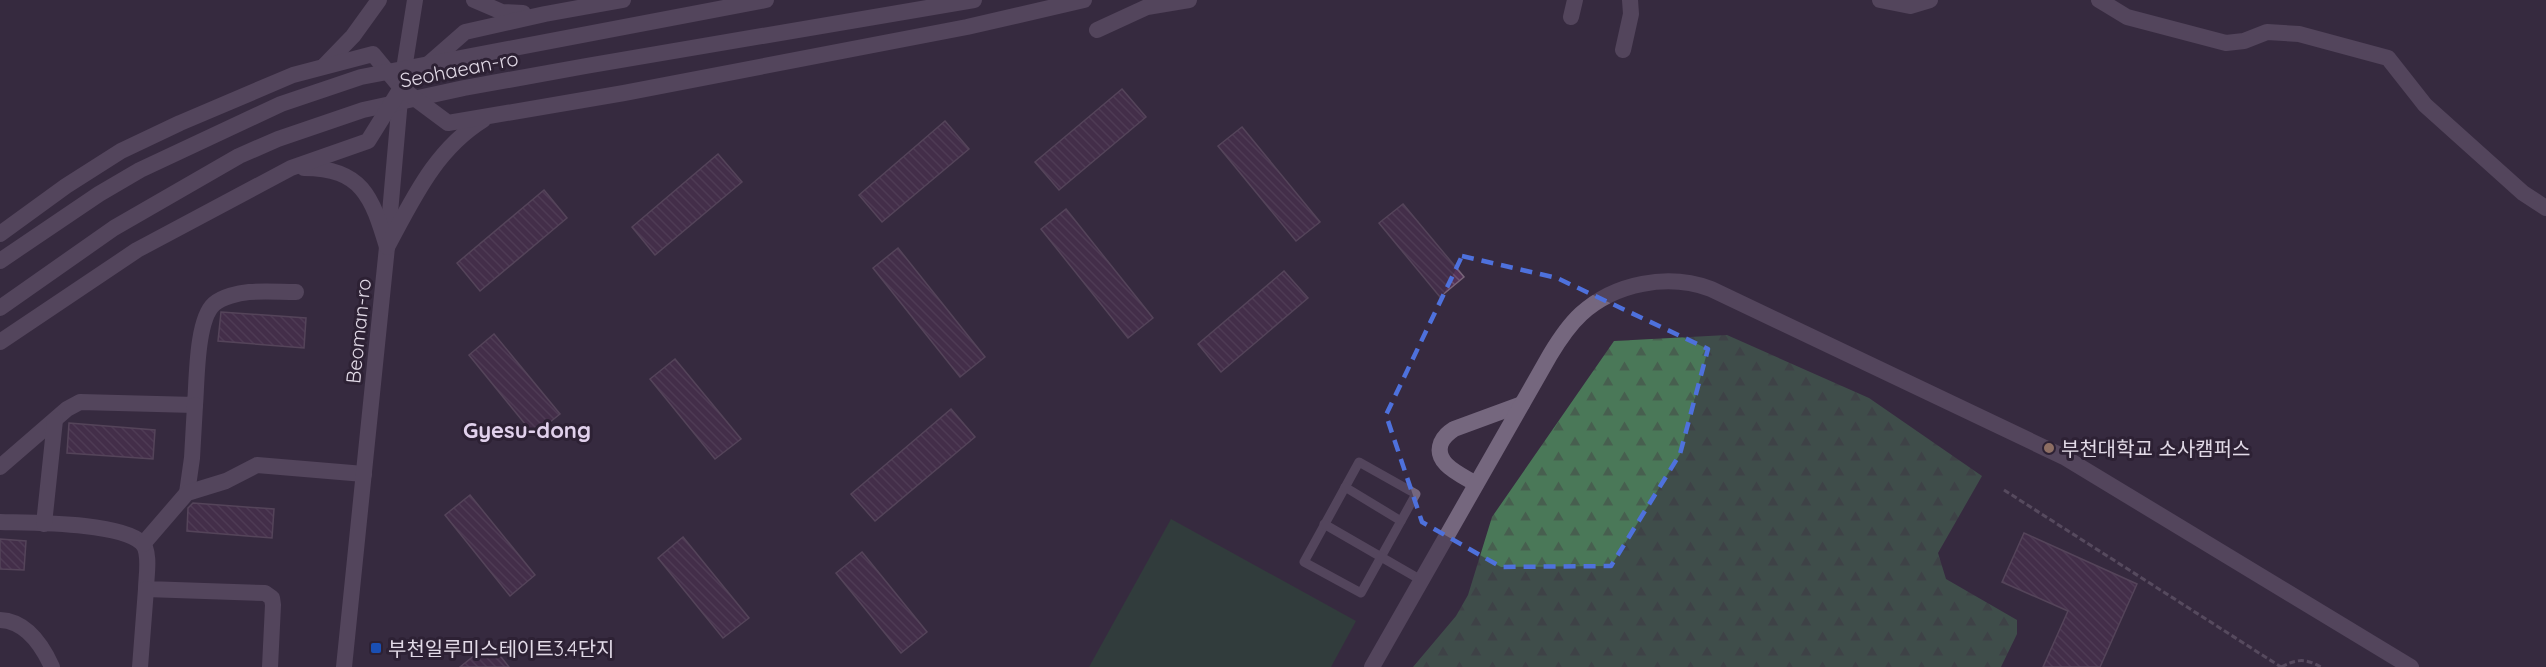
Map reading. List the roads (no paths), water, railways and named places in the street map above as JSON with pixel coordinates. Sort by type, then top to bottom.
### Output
[{"type":"street","points":[[324,66],[353,36],[379,0]]},
{"type":"street","name":"Beoman-ro","points":[[344,667],[401,88],[415,0]]},
{"type":"street","points":[[474,0],[502,12],[545,14]]},
{"type":"street","points":[[0,342],[137,250],[291,168],[368,141],[401,88],[465,32],[623,0]]},
{"type":"street","name":"Seohaean-ro","points":[[0,261],[99,194],[140,170],[281,104],[361,78],[766,0]]},
{"type":"street","name":"Seohaean-ro","points":[[0,308],[114,228],[239,156],[278,139],[363,110],[464,88],[974,0]]},
{"type":"street","points":[[0,234],[66,186],[122,151],[190,118],[293,75],[373,54],[401,88],[448,123],[624,93],[955,29],[1084,0]]},
{"type":"street","points":[[1097,30],[1147,8],[1189,0]]},
{"type":"street","points":[[1571,17],[1575,0]]},
{"type":"street","points":[[1623,50],[1631,14],[1630,0]]},
{"type":"street","points":[[1880,0],[1910,6],[1930,0]]},
{"type":"street","points":[[2099,0],[2127,17],[2226,43],[2244,41],[2267,32],[2299,34],[2388,58],[2425,105],[2523,193],[2546,208]]},
{"type":"street","points":[[387,247],[428,173],[443,153],[468,130],[491,115]]},
{"type":"street","points":[[291,168],[327,168],[346,174],[369,199],[380,222],[387,247]]},
{"type":"street","points":[[1372,667],[1564,333],[1581,314],[1594,304],[1635,285],[1665,282],[1698,284],[2047,448],[2411,667]]},
{"type":"street","points":[[187,493],[192,458],[201,335],[213,305],[225,298],[248,292],[296,292]]},
{"type":"street","points":[[0,467],[67,409],[81,402],[195,405]]},
{"type":"street","points":[[1476,484],[1444,463],[1440,448],[1443,439],[1454,429],[1522,404]]},
{"type":"street","points":[[44,524],[55,420]]},
{"type":"street","points":[[143,544],[187,493],[226,481],[257,465],[364,474]]},
{"type":"street","points":[[0,522],[108,531],[129,536],[143,544],[147,553],[140,667]]},
{"type":"street","points":[[146,589],[265,593],[272,598],[273,605],[270,667]]},
{"type":"street","points":[[0,620],[15,622],[29,632],[44,649],[52,667]]},
{"type":"lane","points":[[1359,462],[1416,494],[1401,521],[1360,593],[1304,562],[1359,462]]},
{"type":"lane","points":[[1345,487],[1401,521]]},
{"type":"lane","points":[[1324,524],[1421,580]]},
{"type":"place","name":"부천대학교 소사캠퍼스","points":[[2049,448]]},
{"type":"place","name":"부천일루미스테이트3.4단지","points":[[376,648]]},
{"type":"district","name":"Gyesu-dong","points":[[527,430]]}]
